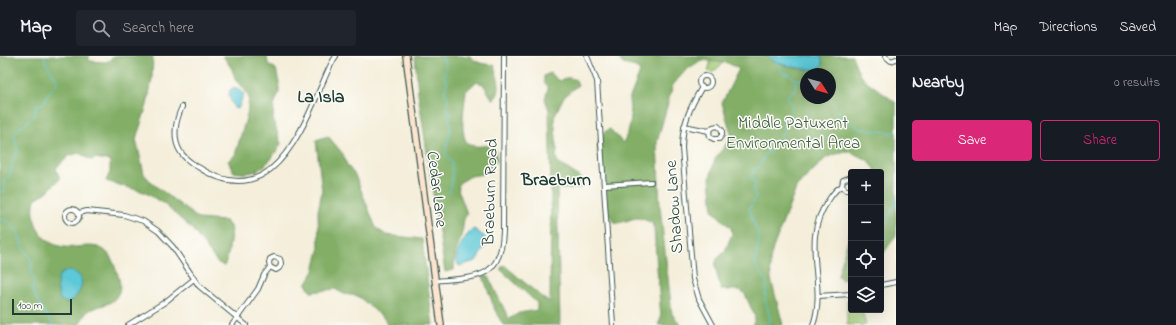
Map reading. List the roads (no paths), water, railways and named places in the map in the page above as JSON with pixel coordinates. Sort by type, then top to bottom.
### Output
[{"type":"main road","name":"Cedar Lane","points":[[406,56],[441,325]]},
{"type":"street","points":[[182,107],[178,115],[176,142],[182,154],[209,174],[221,180],[239,182],[252,179],[274,166],[294,140],[309,115],[336,56]]},
{"type":"street","name":"Braeburn Road","points":[[435,281],[471,278],[483,274],[491,269],[501,253],[503,232],[504,56]]},
{"type":"street","points":[[587,56],[597,81],[613,325]]},
{"type":"street","points":[[885,56],[888,61],[896,59]]},
{"type":"street","name":"Shadow Lane","points":[[702,87],[689,110],[684,126],[682,148],[690,261],[699,300],[713,325]]},
{"type":"street","points":[[684,126],[709,131]]},
{"type":"street","points":[[813,325],[818,296],[814,254],[816,227],[825,204],[834,192],[842,186],[843,180],[848,178]]},
{"type":"street","points":[[604,185],[651,182]]},
{"type":"street","points":[[842,186],[848,190]]},
{"type":"street","points":[[78,213],[87,211],[124,215],[150,225],[168,240],[194,279],[211,297],[238,317],[246,325]]},
{"type":"street","points":[[232,325],[258,289],[264,275],[270,267]]},
{"type":"street","points":[[128,325],[165,302],[194,279]]},
{"type":"street","points":[[884,284],[896,282]]},
{"type":"street","points":[[818,296],[848,294]]},
{"type":"water","points":[[767,56],[821,56],[823,64],[820,68],[799,68],[784,65]]},
{"type":"water","points":[[233,88],[244,94],[238,109],[234,108],[229,96],[230,90]]},
{"type":"water","points":[[474,229],[485,237],[485,247],[476,261],[459,266],[456,260],[460,247],[465,238]]},
{"type":"water","points":[[66,271],[74,272],[79,275],[82,285],[77,295],[67,303],[60,300],[57,286],[59,275]]},
{"type":"waterway","points":[[0,192],[5,191],[3,181],[10,176],[13,159],[18,152],[14,133],[35,115],[36,105],[43,104],[50,91],[57,83],[57,80],[47,65],[44,56]]},
{"type":"waterway","points":[[442,56],[446,67],[444,76],[447,82],[444,94],[448,96],[447,108],[451,114],[449,120],[451,127],[445,152],[452,164],[452,183],[449,193]]},
{"type":"waterway","points":[[777,63],[784,74],[790,75],[796,80],[800,80]]},
{"type":"waterway","points":[[769,325],[770,317],[765,299],[767,282],[755,265],[759,237],[749,209],[756,197],[753,189],[756,183],[751,178],[754,169],[759,167],[766,153],[770,152],[772,143],[780,140],[782,132],[785,129],[783,121],[790,117],[792,106],[787,96],[795,89],[796,80]]},
{"type":"waterway","points":[[834,104],[841,116],[860,129],[896,133]]},
{"type":"waterway","points":[[884,224],[895,206],[896,199]]},
{"type":"waterway","points":[[0,219],[8,221],[18,232],[22,244],[32,262],[31,274],[35,281],[32,290],[42,309],[53,325]]},
{"type":"district","name":"La Isla","points":[[321,96]]},
{"type":"district","name":"Braeburn","points":[[556,179]]},
{"type":"park label","name":"Middle Patuxent Environmental Area","points":[[793,132]]}]
